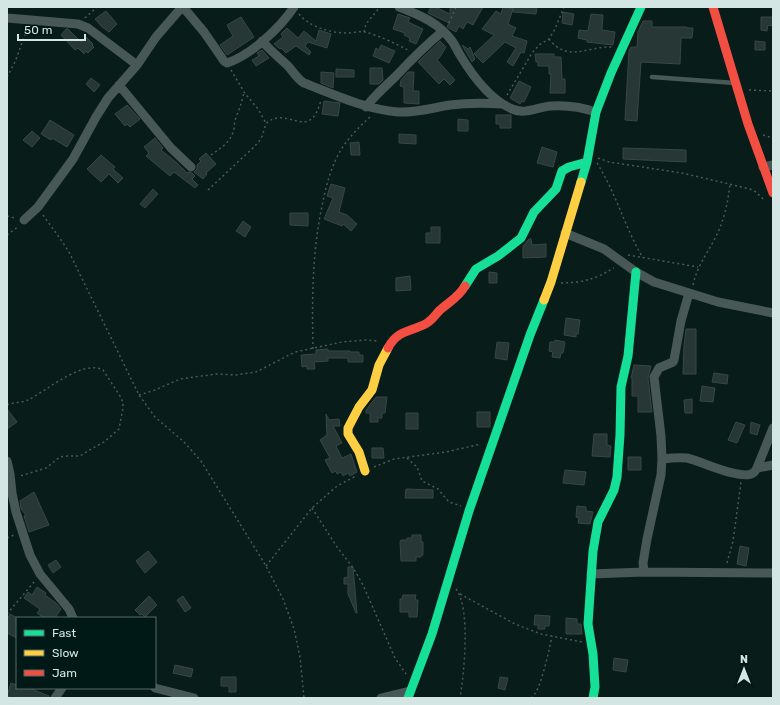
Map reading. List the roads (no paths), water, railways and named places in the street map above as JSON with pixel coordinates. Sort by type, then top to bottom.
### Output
[{"type":"street","points":[[24,220],[38,207],[73,159],[108,98],[137,65],[156,37],[183,7],[227,63],[251,50],[297,11]]},
{"type":"street","points":[[399,7],[429,19],[443,31],[453,42],[465,63],[483,87],[502,104],[513,110],[525,112],[549,106],[578,106],[596,112]]},
{"type":"street","points":[[381,698],[410,691],[432,634],[469,511],[530,334],[551,282],[587,162],[596,112],[641,7]]},
{"type":"street","points":[[713,7],[741,100],[763,167],[773,192]]},
{"type":"street","points":[[7,18],[78,24],[88,28],[137,65]]},
{"type":"street","points":[[366,107],[379,91],[443,31]]},
{"type":"street","points":[[262,41],[293,71],[299,80],[366,107],[398,112],[418,112],[451,105],[472,103],[502,104]]},
{"type":"street","points":[[120,85],[171,148],[191,167]]},
{"type":"street","points":[[365,472],[359,452],[348,434],[348,428],[359,407],[372,390],[379,365],[391,342],[397,336],[406,331],[427,323],[441,309],[460,295],[476,269],[498,256],[521,238],[534,212],[556,189],[562,171],[569,167],[587,162]]},
{"type":"street","points":[[763,167],[773,165]]},
{"type":"street","points":[[565,233],[624,259],[636,272],[654,282],[690,294],[773,313]]},
{"type":"street","points":[[593,698],[595,687],[588,624],[593,551],[598,522],[614,490],[617,477],[620,442],[621,386],[628,356],[636,272]]},
{"type":"street","points":[[644,572],[644,555],[659,490],[662,459],[654,377],[659,368],[673,362],[674,360],[681,321],[690,294]]},
{"type":"street","points":[[662,459],[674,457],[686,458],[725,471],[742,474],[753,473],[757,468],[773,428]]},
{"type":"street","points":[[7,461],[14,499],[30,555],[40,574],[69,609],[73,617]]},
{"type":"street","points":[[757,468],[773,465]]},
{"type":"street","points":[[591,574],[644,572],[773,573]]},
{"type":"street","points":[[156,688],[194,698]]},
{"type":"street","points":[[55,698],[61,689]]},
{"type":"lane","points":[[652,77],[737,86]]}]
